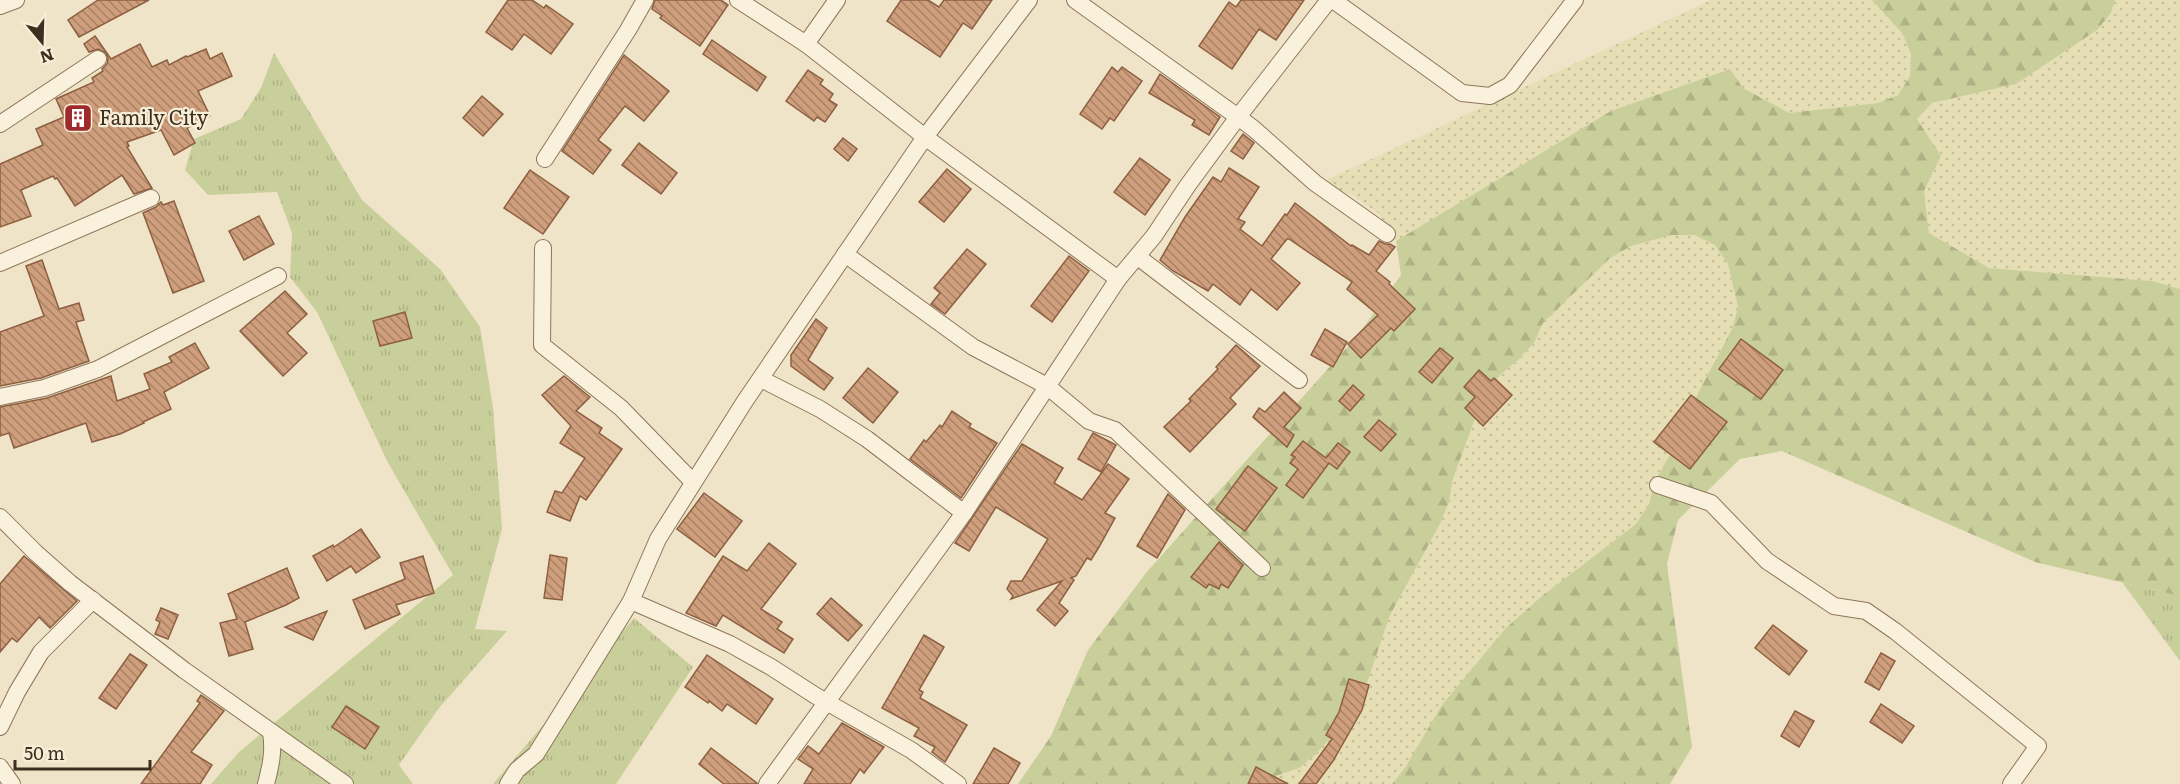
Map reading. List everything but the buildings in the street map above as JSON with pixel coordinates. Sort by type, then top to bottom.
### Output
[{"type":"street","points":[[0,6],[16,0]]},
{"type":"street","points":[[545,159],[645,0]]},
{"type":"street","points":[[738,0],[806,44],[925,136],[1118,279]]},
{"type":"street","points":[[806,44],[837,0]]},
{"type":"street","points":[[508,784],[517,770],[536,754],[631,601],[658,539],[761,379],[925,136],[1029,0]]},
{"type":"street","points":[[1075,0],[1238,117],[1315,183],[1387,234]]},
{"type":"street","points":[[767,784],[964,513],[1118,279],[1138,257],[1238,117],[1331,0],[1462,93],[1490,96],[1510,85],[1575,0]]},
{"type":"street","points":[[0,124],[98,59]]},
{"type":"street","points":[[0,262],[151,198]]},
{"type":"street","points":[[543,248],[542,345],[621,408],[693,482]]},
{"type":"street","points":[[845,254],[973,347],[1047,386],[1078,413],[1102,427],[1115,430],[1262,567]]},
{"type":"street","points":[[1138,257],[1299,380]]},
{"type":"street","points":[[0,397],[44,388],[98,369],[278,276]]},
{"type":"street","points":[[761,379],[820,409],[867,439],[964,513]]},
{"type":"street","points":[[1658,485],[1711,503],[1767,561],[1834,606],[1866,611],[1895,631],[2038,746],[2011,784]]},
{"type":"street","points":[[0,517],[52,568],[93,600],[184,670],[345,784]]},
{"type":"street","points":[[0,727],[41,652],[93,600]]},
{"type":"street","points":[[631,601],[730,644],[911,750],[958,784]]},
{"type":"street","points":[[266,784],[274,747],[271,732]]},
{"type":"street","points":[[0,767],[12,784]]},
{"type":"shaded area","points":[[1711,0],[1872,0],[1902,33],[1911,54],[1910,76],[1898,95],[1878,103],[1789,113],[1743,88],[1730,69],[1611,111],[1396,241],[1379,214],[1352,195],[1318,184]]},
{"type":"shaded area","points":[[2115,0],[2180,0],[2180,289],[2152,281],[1989,268],[1929,233],[1924,191],[1941,156],[1917,119],[1932,103],[2016,84],[2111,13]]},
{"type":"shaded area","points":[[1672,235],[1695,235],[1715,244],[1728,264],[1738,307],[1732,329],[1698,393],[1680,437],[1655,481],[1649,504],[1636,524],[1542,596],[1506,628],[1392,784],[1252,784],[1368,680],[1390,615],[1440,524],[1449,502],[1453,479],[1477,413],[1487,392],[1500,375],[1534,343],[1543,323],[1609,259],[1631,246]]},
{"type":"green space","points":[[1872,0],[2115,0],[2111,13],[2097,30],[2016,84],[1932,103],[1917,119],[1941,156],[1924,191],[1929,233],[1989,268],[2152,281],[2180,289],[2180,596],[2035,562],[1782,451],[1740,459],[1678,520],[1667,564],[1692,747],[1670,784],[1392,784],[1406,766],[1442,705],[1506,628],[1542,596],[1636,524],[1649,504],[1655,481],[1680,437],[1698,393],[1732,329],[1738,307],[1728,264],[1715,245],[1695,235],[1672,235],[1631,246],[1609,259],[1543,323],[1534,343],[1500,375],[1487,392],[1453,479],[1449,502],[1440,524],[1390,615],[1368,680],[1346,720],[1316,754],[1299,768],[1252,784],[1018,784],[1051,736],[1088,650],[1146,573],[1358,335],[1401,275],[1396,241],[1611,111],[1730,69],[1743,88],[1789,113],[1878,103],[1898,95],[1910,76],[1911,54],[1902,33]]},
{"type":"green space","points":[[274,53],[362,200],[440,269],[480,327],[493,408],[502,529],[475,629],[507,631],[439,708],[399,765],[413,784],[211,784],[239,752],[453,575],[387,461],[317,312],[290,277],[292,233],[277,192],[208,195],[185,170],[194,139],[241,119],[261,88]]},
{"type":"green space","points":[[2122,582],[2180,596],[2180,661]]},
{"type":"green space","points":[[634,618],[693,667],[616,784],[493,784]]},
{"type":"place","name":"Family City","points":[[78,118]]}]
